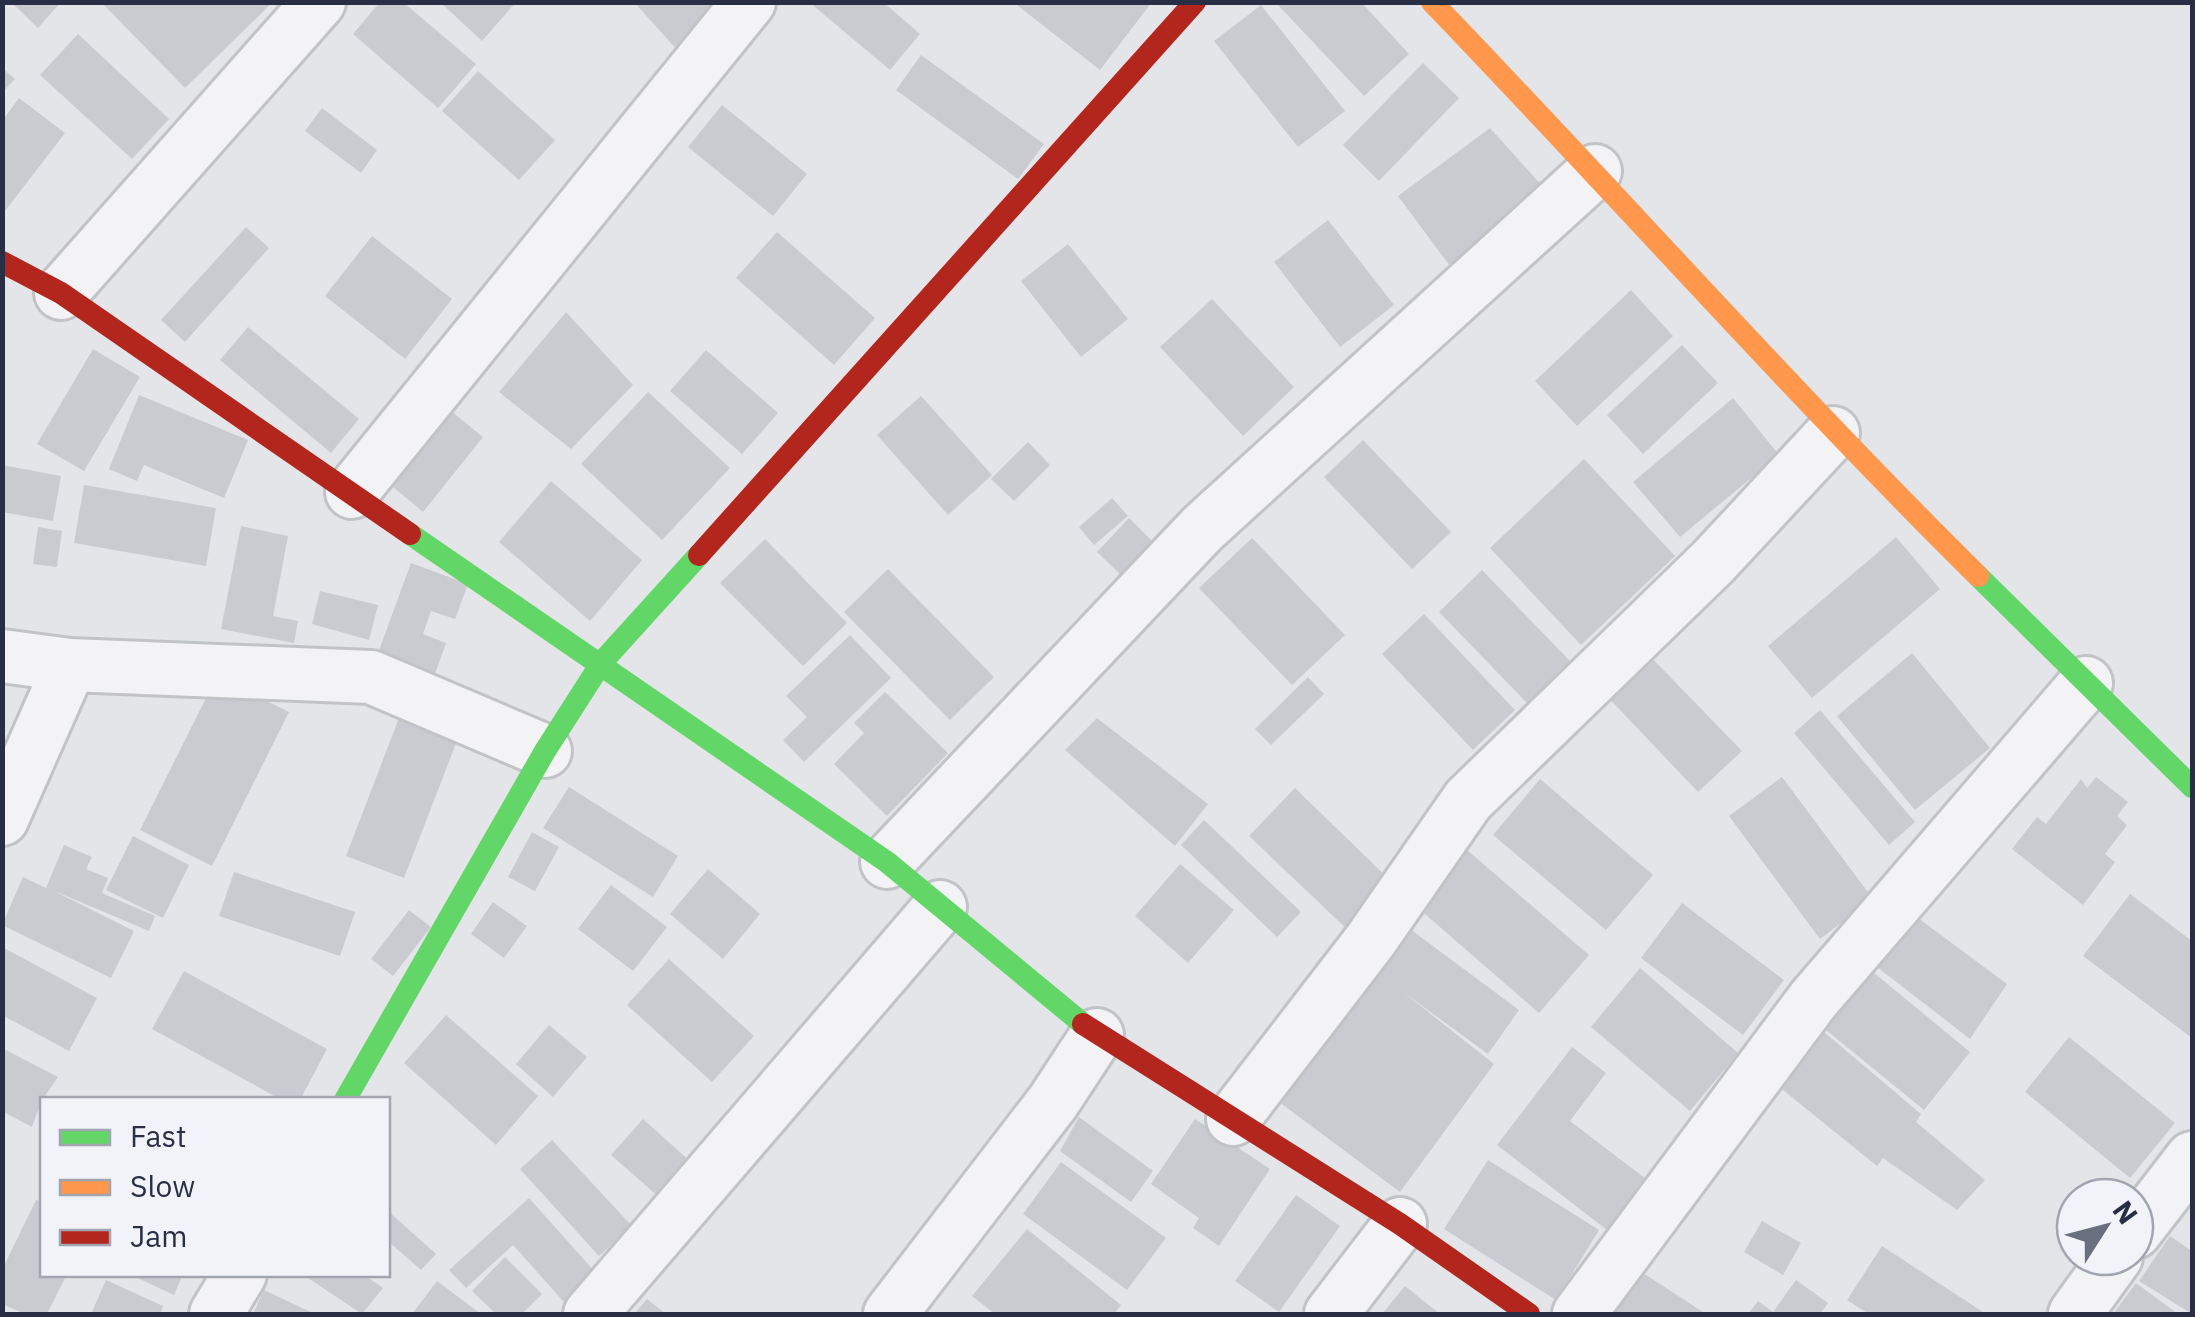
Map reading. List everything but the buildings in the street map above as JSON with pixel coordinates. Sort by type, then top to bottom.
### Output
[{"type":"street","points":[[62,292],[319,2]]},
{"type":"street","points":[[352,492],[749,2]]},
{"type":"street","points":[[347,1097],[545,751],[602,662],[1194,2]]},
{"type":"street","points":[[1432,2],[1595,171],[1832,433],[2192,787]]},
{"type":"street","points":[[887,862],[1202,529],[1595,171]]},
{"type":"street","points":[[2,262],[62,292],[887,862],[1097,1035],[1400,1224],[1529,1314]]},
{"type":"street","points":[[1233,1118],[1370,941],[1468,800],[1712,562],[1832,433]]},
{"type":"street","points":[[2,656],[70,666],[371,677],[545,751]]},
{"type":"street","points":[[2,819],[70,666]]},
{"type":"street","points":[[1579,1314],[1813,1000],[2086,683]]},
{"type":"street","points":[[590,1314],[940,907]]},
{"type":"street","points":[[890,1314],[1053,1102],[1097,1035]]},
{"type":"street","points":[[2155,1206],[2192,1158]]},
{"type":"street","points":[[1331,1314],[1400,1224]]},
{"type":"street","points":[[216,1314],[238,1277]]},
{"type":"street","points":[[2075,1314],[2102,1277]]},
{"type":"traffic: fast","points":[[410,534],[887,862],[1083,1024]]},
{"type":"traffic: fast","points":[[347,1097],[545,751],[602,662],[699,555]]},
{"type":"traffic: fast","points":[[1978,576],[2192,787]]},
{"type":"traffic: slow","points":[[1432,2],[1839,435],[1978,576]]},
{"type":"traffic: jam","points":[[699,555],[1195,2]]},
{"type":"traffic: jam","points":[[2,262],[61,293],[410,534]]},
{"type":"traffic: jam","points":[[1083,1024],[1400,1224],[1529,1314]]}]
